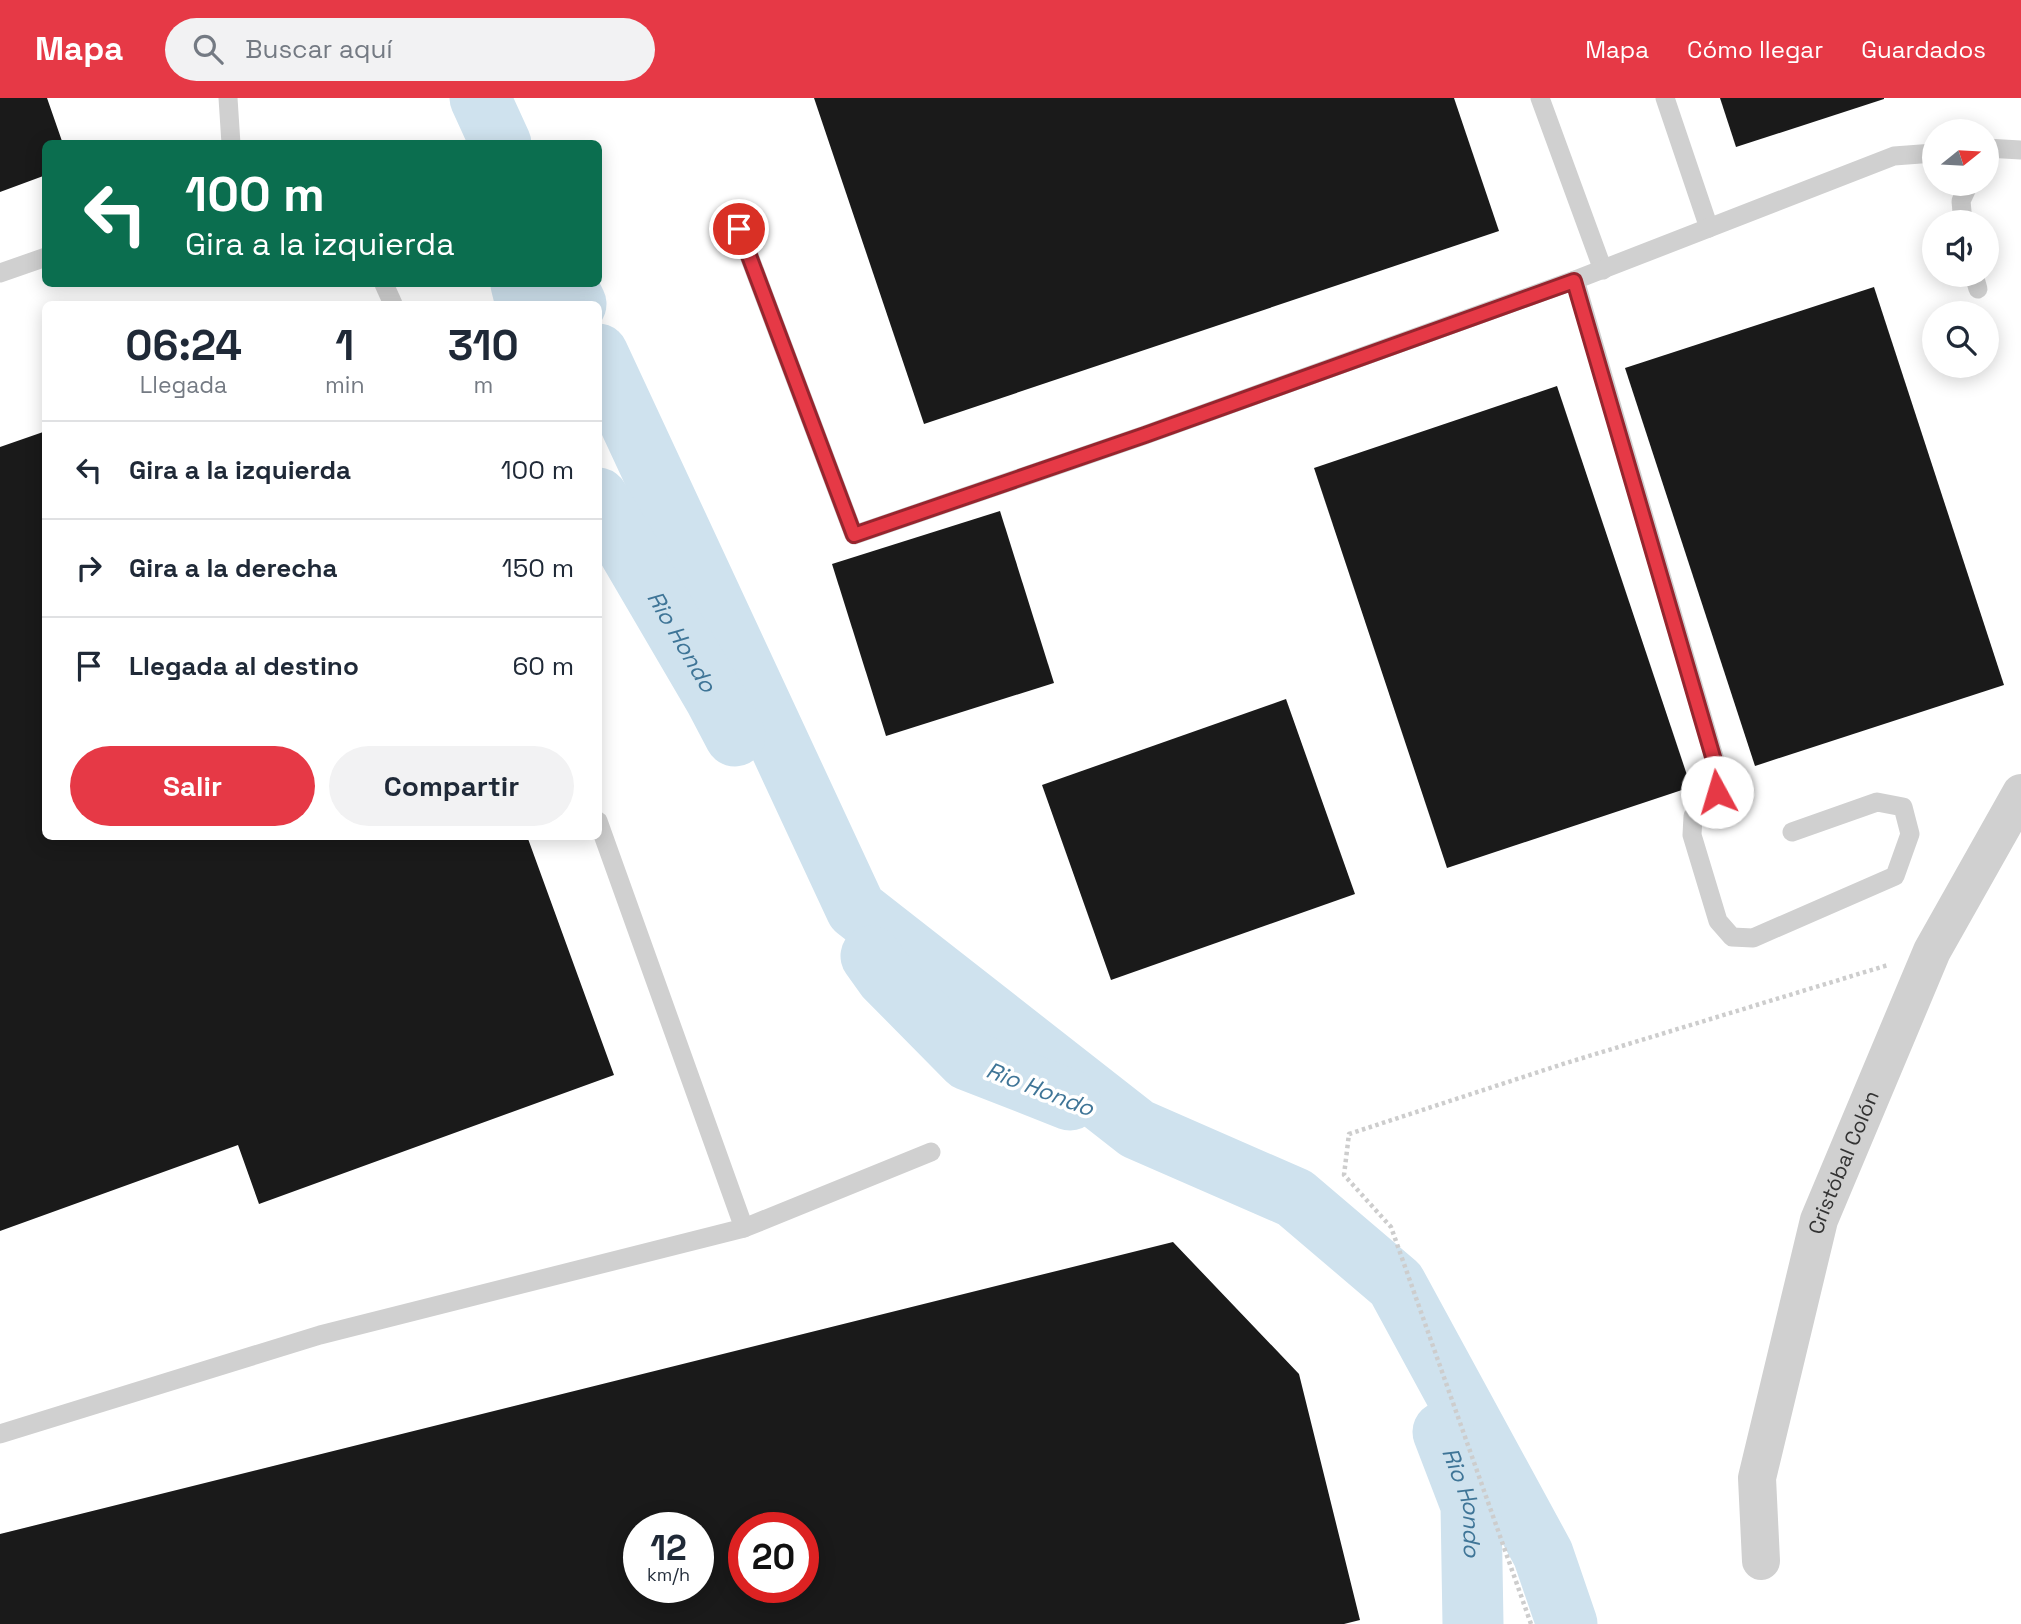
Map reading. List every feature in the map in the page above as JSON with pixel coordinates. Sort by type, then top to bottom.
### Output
[{"type":"street","name":"Cristóbal Colón","points":[[1761,1561],[1757,1478],[1819,1220],[1932,951],[2021,793]]},
{"type":"lane","points":[[228,98],[231,140]]},
{"type":"lane","points":[[1540,98],[1603,270]]},
{"type":"lane","points":[[1665,98],[1709,228]]},
{"type":"lane","points":[[1999,149],[2021,150]]},
{"type":"lane","points":[[739,229],[854,535],[1158,430],[1574,281],[1894,156],[1922,153]]},
{"type":"lane","points":[[0,273],[42,258]]},
{"type":"lane","points":[[1574,281],[1718,774],[1717,792],[1693,816],[1692,835],[1718,921],[1732,937],[1753,938],[1895,877],[1910,834],[1903,807],[1877,802],[1792,832]]},
{"type":"lane","points":[[602,832],[744,1228]]},
{"type":"lane","points":[[0,1434],[320,1335],[744,1228],[931,1152]]},
{"type":"path","points":[[1531,1624],[1391,1227],[1344,1175],[1349,1134],[1566,1063],[1932,951]]},
{"type":"building","points":[[0,98],[47,98],[62,140],[42,140],[42,176],[0,192]]},
{"type":"building","points":[[814,98],[1454,98],[1499,231],[924,424]]},
{"type":"building","points":[[1720,98],[1884,98],[1884,99],[1736,147]]},
{"type":"building","points":[[1874,287],[2004,685],[1755,766],[1625,368]]},
{"type":"building","points":[[1557,386],[1691,787],[1447,868],[1314,468]]},
{"type":"building","points":[[42,432],[42,840],[528,840],[614,1075],[259,1204],[238,1145],[0,1231],[0,447]]},
{"type":"building","points":[[1000,511],[1054,683],[886,736],[832,564]]},
{"type":"building","points":[[1286,699],[1355,894],[1111,980],[1042,785]]},
{"type":"building","points":[[1173,1242],[1299,1374],[1360,1620],[1344,1624],[0,1624],[0,1534]]},
{"type":"waterway","points":[[480,98],[499,140]]},
{"type":"waterway","name":"Rio Hondo","points":[[522,287],[525,301]]},
{"type":"waterway","points":[[568,287],[574,301]]},
{"type":"waterway","points":[[602,363],[856,909],[1137,1129],[1295,1198],[1396,1284],[1543,1554],[1567,1624]]},
{"type":"waterway","name":"Rio Hondo","points":[[602,505],[735,736]]},
{"type":"waterway","name":"Rio Hondo","points":[[871,956],[886,977],[968,1060],[1070,1100]]},
{"type":"waterway","name":"Rio Hondo","points":[[1443,1432],[1471,1505],[1473,1624]]},
{"type":"route","points":[[739,229],[854,535],[1145,435],[1574,281],[1718,774],[1717,792]]}]
